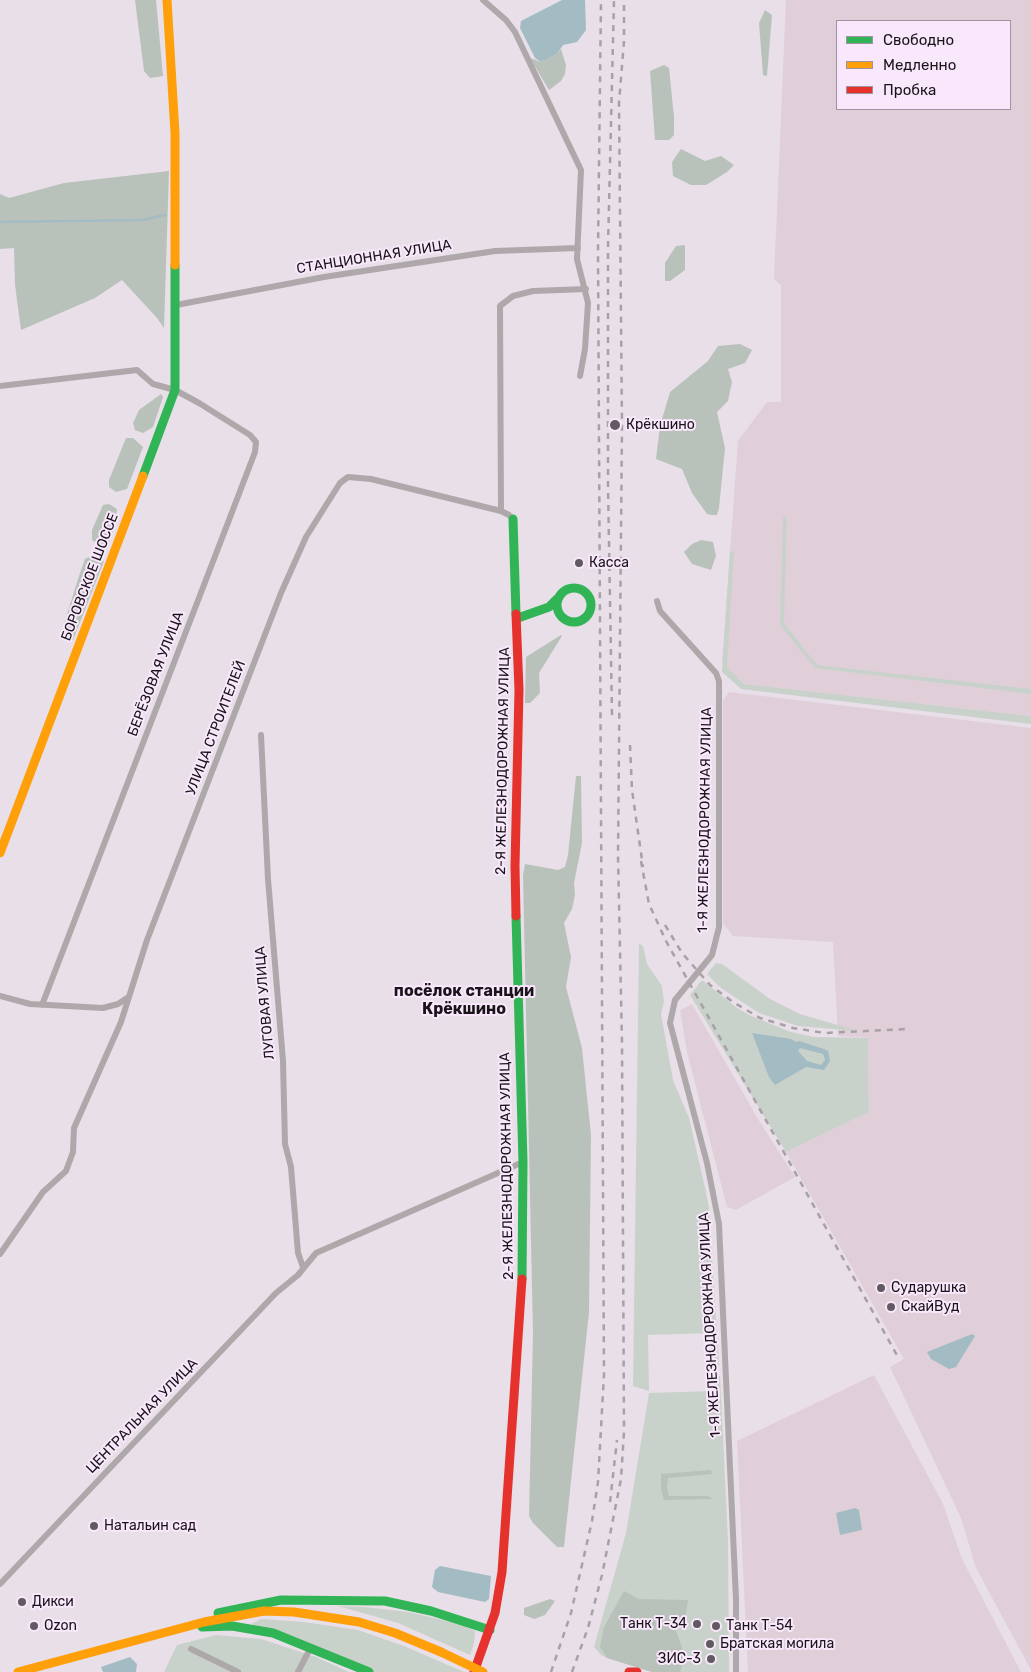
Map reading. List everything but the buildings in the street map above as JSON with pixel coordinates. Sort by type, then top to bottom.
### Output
[{"type":"street","name":"БОРОВСКОЕ ШОССЕ","points":[[0,853],[176,390],[175,133],[167,0]]},
{"type":"street","points":[[483,0],[506,20],[515,32],[581,170],[579,270],[586,289],[588,303],[585,349],[580,376]]},
{"type":"street","name":"СТАНЦИОННАЯ УЛИЦА","points":[[176,305],[324,277],[495,251],[578,248]]},
{"type":"street","points":[[501,511],[500,306],[513,296],[533,291],[586,289]]},
{"type":"street","name":"БЕРЁЗОВАЯ УЛИЦА","points":[[0,386],[137,370],[153,384],[176,390],[250,435],[256,442],[42,1005]]},
{"type":"street","name":"2-Я ЖЕЛЕЗНОДОРОЖНАЯ УЛИЦА","points":[[348,477],[371,479],[501,511],[513,519],[518,618],[519,714],[516,866],[523,1162],[520,1353],[502,1572],[495,1613],[474,1672]]},
{"type":"street","name":"УЛИЦА СТРОИТЕЛЕЙ","points":[[0,1254],[43,1192],[66,1171],[73,1152],[74,1128],[121,1022],[127,998],[134,985],[148,940],[282,593],[309,531],[340,483],[348,477]]},
{"type":"street","points":[[576,588],[588,595],[591,605],[588,615],[574,623],[564,620],[553,609],[557,599],[563,592],[576,588]]},
{"type":"street","name":"1-Я ЖЕЛЕЗНОДОРОЖНАЯ УЛИЦА","points":[[656,601],[660,611],[716,673],[719,684],[719,927],[712,955],[677,997],[672,1007],[670,1023],[707,1163],[719,1224],[736,1594],[736,1672]]},
{"type":"street","points":[[518,618],[553,609]]},
{"type":"street","name":"ЛУГОВАЯ УЛИЦА","points":[[261,735],[268,879],[283,1061],[285,1144],[291,1167],[298,1252],[303,1267]]},
{"type":"street","points":[[0,996],[10,1000],[42,1005],[104,1008],[118,1004],[127,998]]},
{"type":"street","name":"ЦЕНТРАЛЬНАЯ УЛИЦА","points":[[0,1584],[276,1293],[298,1275],[310,1258],[322,1249],[523,1162]]},
{"type":"street","points":[[150,1637],[200,1618],[242,1606],[292,1599],[386,1601],[431,1611],[490,1630]]},
{"type":"street","points":[[18,1672],[238,1614],[285,1611],[367,1624],[441,1652],[483,1672]]},
{"type":"street","points":[[160,1634],[209,1626],[232,1626],[273,1633],[368,1672]]},
{"type":"street","points":[[298,1672],[311,1647]]},
{"type":"street","points":[[191,1649],[238,1672]]},
{"type":"street","points":[[629,1672],[637,1672]]},
{"type":"shaded area","points":[[135,0],[156,0],[163,76],[150,78],[144,71]]},
{"type":"shaded area","points":[[786,0],[1031,0],[1031,716],[744,684],[722,663],[738,441],[767,402],[781,402],[781,285],[774,279]]},
{"type":"shaded area","points":[[765,10],[772,15],[767,76],[763,75],[759,23]]},
{"type":"shaded area","points":[[561,49],[566,65],[565,74],[561,81],[549,90],[530,58],[541,62],[557,54]]},
{"type":"shaded area","points":[[664,65],[669,68],[674,135],[669,140],[655,140],[650,71]]},
{"type":"shaded area","points":[[681,149],[705,161],[721,156],[734,165],[727,172],[706,185],[691,185],[673,176],[672,162]]},
{"type":"shaded area","points":[[169,171],[164,328],[122,280],[95,298],[21,330],[15,285],[14,248],[0,249],[0,194],[9,198],[64,183]]},
{"type":"shaded area","points":[[685,245],[685,270],[670,281],[665,281],[665,263],[676,246]]},
{"type":"shaded area","points":[[740,344],[752,350],[745,363],[728,369],[732,382],[728,401],[717,412],[725,448],[719,508],[717,515],[712,515],[707,514],[692,493],[682,469],[656,459],[660,426],[670,392],[708,361],[718,346]]},
{"type":"shaded area","points":[[161,394],[163,397],[153,427],[143,433],[135,430],[133,423],[139,410]]},
{"type":"shaded area","points":[[126,438],[133,438],[143,447],[127,489],[116,492],[109,487],[109,480]]},
{"type":"shaded area","points":[[109,504],[117,509],[113,531],[109,542],[100,545],[92,540],[92,530],[103,505]]},
{"type":"shaded area","points":[[783,517],[787,517],[784,623],[817,665],[1031,689],[1031,694],[815,668],[780,625]]},
{"type":"shaded area","points":[[701,540],[713,542],[716,556],[711,570],[692,564],[684,552],[692,544]]},
{"type":"shaded area","points":[[730,551],[734,552],[727,667],[744,684],[1031,716],[1031,724],[741,689],[722,672]]},
{"type":"shaded area","points":[[91,556],[104,561],[73,640],[65,640],[63,627],[85,559]]},
{"type":"shaded area","points":[[561,635],[539,673],[540,693],[530,703],[525,703],[526,657]]},
{"type":"shaded area","points":[[729,692],[1031,728],[1031,1670],[976,1568],[961,1518],[890,1367],[904,1359],[786,1152],[869,1112],[868,1038],[838,1036],[833,942],[733,936],[723,923],[723,701]]},
{"type":"shaded area","points":[[576,776],[581,776],[582,843],[574,883],[575,895],[572,909],[564,923],[571,957],[566,987],[582,1048],[591,1135],[589,1312],[564,1547],[557,1547],[533,1523],[529,1516],[533,1333],[523,875],[525,864],[558,870],[565,867],[568,855]]},
{"type":"shaded area","points":[[639,943],[643,946],[647,964],[662,986],[664,1002],[661,1014],[673,1080],[689,1118],[706,1192],[709,1208],[719,1366],[712,1367],[709,1333],[648,1335],[649,1391],[633,1386]]},
{"type":"shaded area","points":[[716,963],[722,964],[770,999],[800,1014],[858,1031],[798,1026],[759,1013],[721,988],[707,974]]},
{"type":"shaded area","points":[[702,980],[737,1008],[751,1016],[791,1032],[814,1037],[868,1038],[869,1112],[786,1152],[690,995]]},
{"type":"shaded area","points":[[692,1004],[758,1119],[795,1177],[736,1210],[727,1207],[687,1052],[680,1010]]},
{"type":"shaded area","points":[[874,1375],[943,1504],[962,1559],[1021,1672],[748,1672],[737,1441]]},
{"type":"shaded area","points":[[713,1376],[720,1376],[728,1540],[729,1672],[652,1672],[607,1658],[601,1655],[594,1647],[626,1533],[649,1393],[712,1391]]},
{"type":"shaded area","points":[[711,1470],[712,1474],[668,1478],[667,1487],[669,1496],[708,1496],[713,1499],[664,1500],[661,1490],[661,1474]]},
{"type":"shaded area","points":[[624,1591],[639,1599],[688,1600],[685,1622],[677,1620],[674,1626],[682,1647],[683,1662],[680,1672],[652,1672],[607,1658],[600,1647],[604,1627]]},
{"type":"shaded area","points":[[550,1599],[555,1601],[545,1615],[534,1619],[524,1615],[524,1608]]},
{"type":"shaded area","points":[[338,1606],[409,1612],[459,1624],[475,1631],[474,1643],[470,1655],[398,1623]]},
{"type":"shaded area","points":[[261,1619],[304,1622],[358,1630],[404,1646],[464,1672],[373,1672],[303,1642],[251,1624]]},
{"type":"shaded area","points":[[216,1635],[261,1639],[316,1657],[349,1672],[164,1672],[177,1645]]},
{"type":"water","points":[[562,0],[585,0],[586,30],[577,42],[563,45],[557,54],[541,62],[535,58],[520,28],[521,21]]},
{"type":"water","points":[[752,1033],[791,1039],[828,1051],[830,1061],[824,1070],[806,1067],[775,1085],[769,1077]],"holes":[[[800,1048],[823,1054],[825,1060],[821,1065],[807,1061],[798,1051]]]},
{"type":"water","points":[[972,1334],[975,1336],[956,1367],[949,1369],[931,1359],[927,1352]]},
{"type":"water","points":[[855,1508],[859,1510],[862,1530],[840,1535],[836,1513]]},
{"type":"water","points":[[440,1566],[491,1576],[489,1599],[485,1602],[438,1592],[432,1587],[435,1570]]},
{"type":"water","points":[[130,1657],[137,1664],[136,1672],[103,1672],[101,1667]]},
{"type":"waterway","points":[[0,222],[143,220],[165,215]]},
{"type":"railway","points":[[551,1672],[571,1613],[592,1521],[598,1482],[604,1374],[598,251],[601,0]]},
{"type":"railway","points":[[612,715],[608,485],[608,247],[614,0]]},
{"type":"railway","points":[[572,1672],[588,1628],[602,1575],[621,1479],[624,1432],[622,1043],[618,856],[622,425],[619,103],[624,41],[624,0]]},
{"type":"railway","points":[[630,745],[632,790],[643,867]]},
{"type":"railway","points":[[641,861],[649,904],[666,941],[898,1357]]},
{"type":"railway","points":[[665,925],[682,953],[710,985],[733,1002],[760,1018],[793,1028],[825,1033],[907,1029]]},
{"type":"railway","points":[[610,1502],[617,1440]]},
{"type":"traffic: fast","points":[[143,476],[175,390],[175,265]]},
{"type":"traffic: fast","points":[[513,519],[516,614]]},
{"type":"traffic: fast","points":[[574,588],[581,589],[586,593],[590,598],[591,605],[590,612],[586,617],[581,621],[574,622],[567,621],[562,617],[558,612],[557,605],[558,598],[562,593],[567,589],[574,588]]},
{"type":"traffic: fast","points":[[518,618],[549,607],[557,599]]},
{"type":"traffic: fast","points":[[516,916],[523,1162],[522,1279]]},
{"type":"traffic: fast","points":[[218,1613],[281,1600],[385,1601],[431,1611],[490,1630]]},
{"type":"traffic: fast","points":[[202,1627],[232,1626],[273,1633],[369,1672]]},
{"type":"traffic: slow","points":[[167,0],[175,133],[175,265]]},
{"type":"traffic: slow","points":[[0,853],[143,476]]},
{"type":"traffic: slow","points":[[18,1672],[204,1622],[264,1611],[294,1612],[359,1622],[395,1633],[441,1652]]},
{"type":"traffic: slow","points":[[441,1652],[483,1672]]},
{"type":"traffic: jam","points":[[516,614],[519,690],[515,866],[516,916]]},
{"type":"traffic: jam","points":[[474,1672],[495,1613],[502,1572],[522,1279]]},
{"type":"traffic: jam","points":[[629,1672],[637,1672]]},
{"type":"place","name":"Крёкшино","points":[[615,425]]},
{"type":"place","name":"Касса","points":[[579,563]]},
{"type":"place","name":"Сударушка","points":[[881,1288]]},
{"type":"place","name":"СкайВуд","points":[[891,1307]]},
{"type":"place","name":"Натальин сад","points":[[94,1526]]},
{"type":"place","name":"Дикси","points":[[22,1602]]},
{"type":"place","name":"Танк Т-34","points":[[697,1624]]},
{"type":"place","name":"Ozon","points":[[34,1626]]},
{"type":"place","name":"Танк Т-54","points":[[716,1626]]},
{"type":"place","name":"Братская могила","points":[[710,1644]]},
{"type":"place","name":"ЗИС-3","points":[[711,1659]]},
{"type":"district","name":"посёлок станции Крёкшино","points":[[464,1000]]}]
